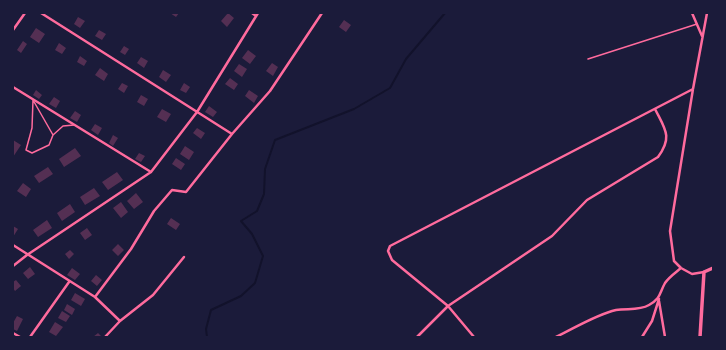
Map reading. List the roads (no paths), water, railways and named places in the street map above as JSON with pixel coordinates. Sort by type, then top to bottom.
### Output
[{"type":"main road","points":[[700,337],[704,272],[713,268]]},
{"type":"street","points":[[13,30],[25,13]]},
{"type":"street","points":[[41,13],[232,134]]},
{"type":"street","points":[[13,266],[27,255],[151,172],[197,112],[257,14],[252,13]]},
{"type":"street","points":[[95,296],[131,249],[154,210],[172,190],[186,192],[232,134],[270,91],[322,13]]},
{"type":"street","points":[[692,13],[703,36]]},
{"type":"street","points":[[704,272],[692,274],[681,268],[674,260],[670,231],[707,13]]},
{"type":"street","points":[[13,88],[151,172]]},
{"type":"street","points":[[474,337],[448,306],[392,260],[388,251],[390,246],[693,89]]},
{"type":"street","points":[[418,337],[448,306],[552,236],[587,200],[658,157],[665,148],[668,134],[655,109]]},
{"type":"street","points":[[13,245],[69,282],[95,296],[120,321]]},
{"type":"street","points":[[105,337],[120,321],[153,295],[184,257]]},
{"type":"street","points":[[642,337],[652,321],[665,283],[672,274],[681,268]]},
{"type":"street","points":[[30,337],[69,282]]},
{"type":"street","points":[[556,337],[616,310],[633,310],[648,306],[659,298]]},
{"type":"street","points":[[659,298],[665,337]]},
{"type":"street","points":[[13,333],[20,337]]},
{"type":"lane","points":[[588,59],[697,24]]},
{"type":"lane","points":[[33,100],[32,128],[26,150],[32,153],[49,145],[53,135],[62,126],[74,125]]},
{"type":"lane","points":[[33,100],[53,135]]},
{"type":"waterway","points":[[207,337],[206,329],[211,310],[241,296],[255,283],[263,256],[252,234],[241,221],[257,211],[264,194],[265,169],[275,140],[354,109],[390,88],[406,59],[445,13]]}]
